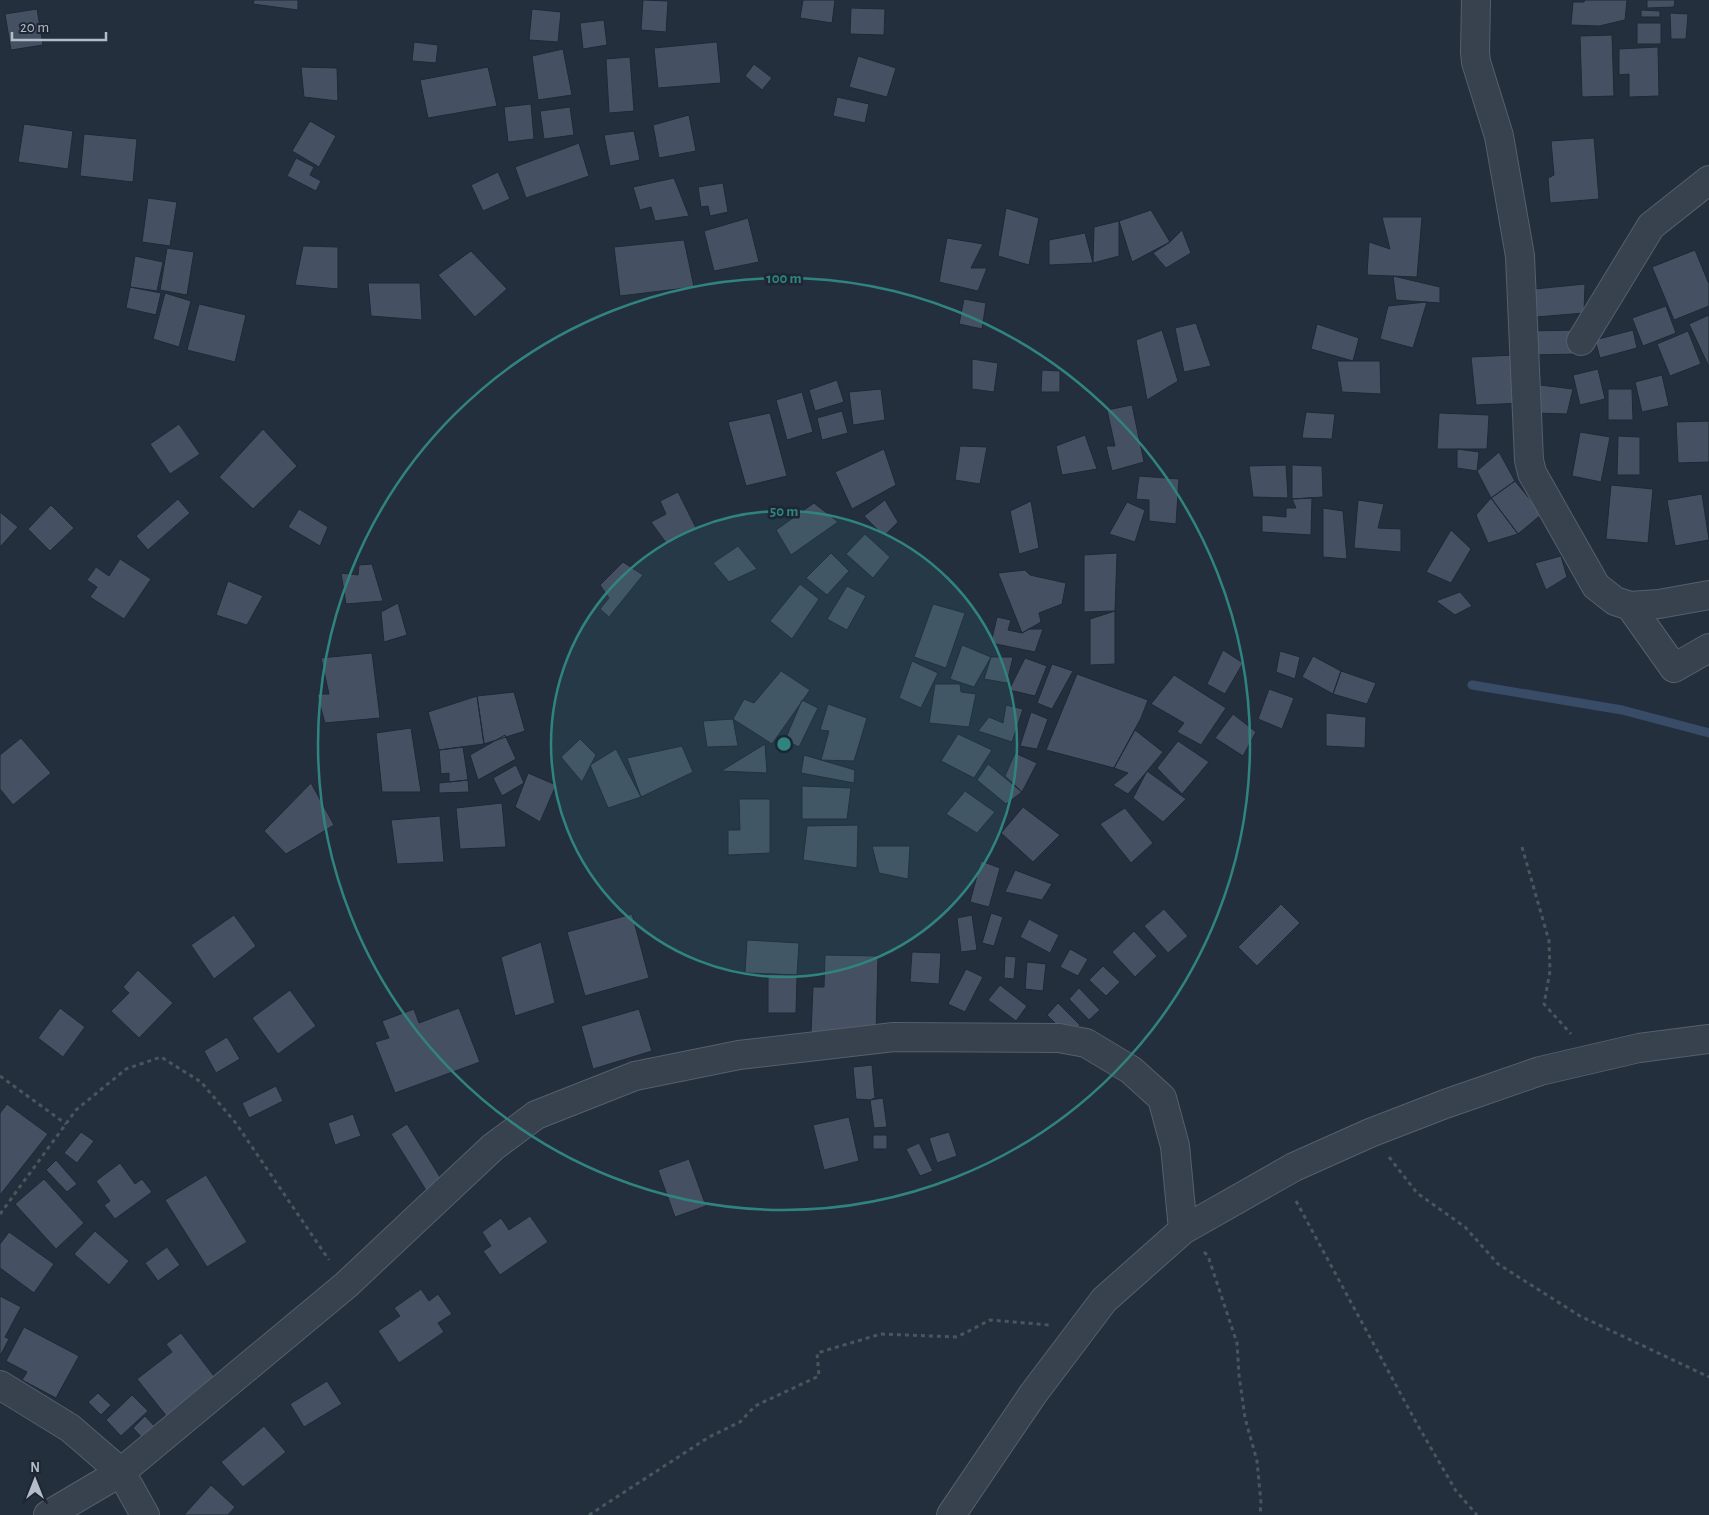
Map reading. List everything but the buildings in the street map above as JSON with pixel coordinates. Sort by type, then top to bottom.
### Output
[{"type":"street","points":[[1476,0],[1476,62],[1499,136],[1520,256],[1529,460],[1532,474],[1596,586],[1615,601],[1630,606],[1658,604],[1709,596]]},
{"type":"street","points":[[1581,342],[1651,226],[1709,180]]},
{"type":"street","points":[[1630,606],[1674,668],[1709,648]]},
{"type":"street","points":[[48,1515],[121,1472],[346,1285],[493,1147],[536,1115],[635,1076],[739,1055],[894,1037],[1059,1038],[1086,1043],[1131,1070],[1162,1098],[1174,1146],[1182,1230]]},
{"type":"street","points":[[950,1515],[1033,1394],[1104,1300],[1182,1230],[1281,1174],[1370,1133],[1445,1104],[1540,1071],[1639,1048],[1709,1039]]},
{"type":"street","points":[[0,1385],[70,1428],[121,1472],[145,1515]]},
{"type":"path","points":[[1522,847],[1549,941],[1550,971],[1544,1004],[1593,1058]]},
{"type":"path","points":[[0,1214],[76,1110],[126,1069],[160,1057],[200,1082],[235,1122],[346,1285]]},
{"type":"path","points":[[0,1076],[66,1124]]},
{"type":"path","points":[[1370,1133],[1417,1194],[1465,1227],[1498,1264],[1580,1316],[1709,1377]]},
{"type":"path","points":[[1281,1174],[1417,1424],[1456,1490],[1477,1515]]},
{"type":"path","points":[[1182,1230],[1208,1256],[1237,1343],[1239,1375],[1246,1418],[1257,1461],[1261,1504],[1260,1515]]},
{"type":"path","points":[[589,1515],[710,1437],[740,1422],[756,1406],[819,1376],[817,1353],[881,1334],[957,1337],[990,1320],[1083,1328]]},
{"type":"waterway","points":[[1472,685],[1622,710],[1709,733]]}]
